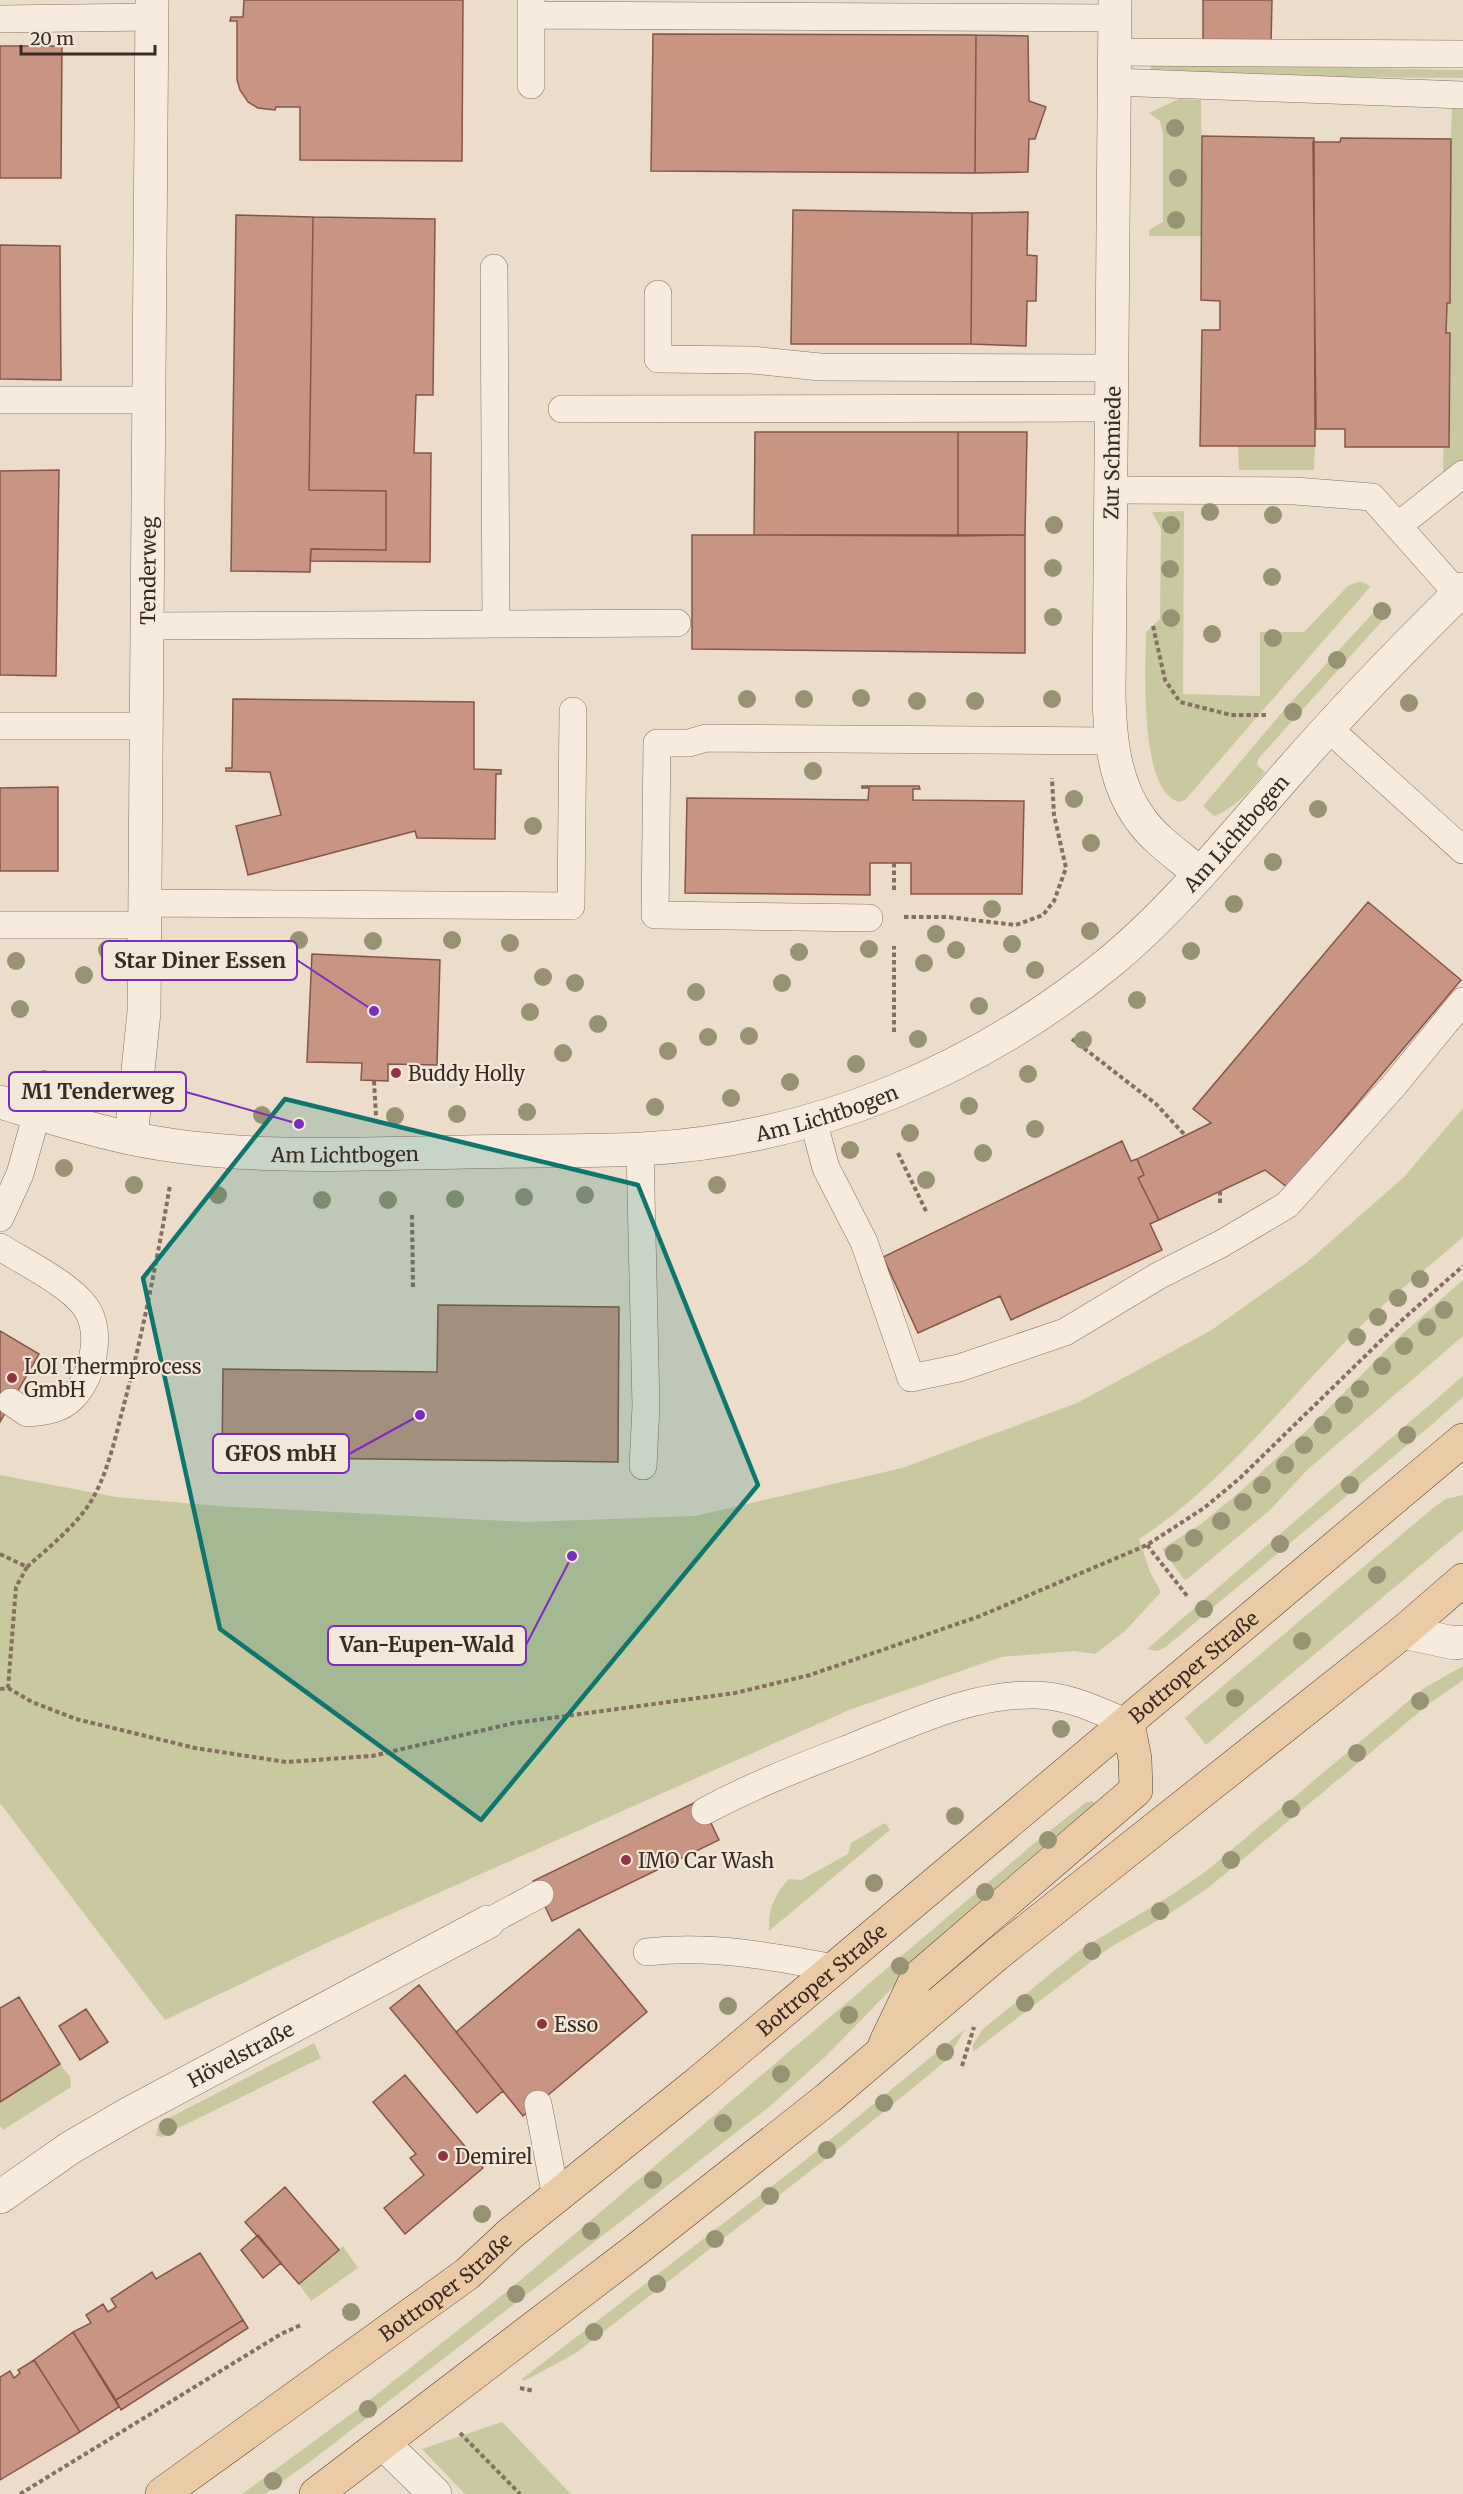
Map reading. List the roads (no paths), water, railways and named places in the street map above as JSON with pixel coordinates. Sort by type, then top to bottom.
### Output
[{"type":"main road","name":"Bottroper Straße","points":[[162,2494],[467,2274],[556,2197],[1128,1723],[1463,1440]]},
{"type":"main road","points":[[316,2494],[646,2242],[880,2054],[996,1955],[1402,1632],[1463,1580]]},
{"type":"main road","points":[[880,2054],[916,1979],[1137,1790],[1135,1759],[1128,1723]]},
{"type":"street","name":"Tenderweg","points":[[131,1138],[144,1012],[152,9]]},
{"type":"street","name":"Zur Schmiede","points":[[1115,9],[1114,368],[1109,695],[1112,741],[1120,778],[1140,820],[1200,874]]},
{"type":"street","name":"Am Lichtbogen","points":[[0,1102],[131,1138],[236,1151],[309,1155],[640,1149],[722,1140],[813,1120],[902,1089],[998,1041],[1040,1016],[1113,959],[1200,874],[1328,728],[1461,592]]},
{"type":"street","points":[[1402,1632],[1454,1643],[1463,1642]]},
{"type":"street","name":"Hövelstraße","points":[[0,2197],[69,2148],[130,2113],[488,1922]]},
{"type":"street","points":[[383,2443],[435,2494]]},
{"type":"lane","points":[[531,85],[531,8],[1115,9]]},
{"type":"lane","points":[[0,19],[152,9]]},
{"type":"lane","points":[[1114,67],[1463,54]]},
{"type":"lane","points":[[1114,67],[1463,95]]},
{"type":"lane","points":[[494,268],[496,624]]},
{"type":"lane","points":[[658,294],[658,359],[752,360],[820,367],[1114,368]]},
{"type":"lane","points":[[0,400],[148,400]]},
{"type":"lane","points":[[562,409],[1113,408]]},
{"type":"lane","points":[[1399,525],[1463,474]]},
{"type":"lane","points":[[1112,490],[1295,491],[1372,497],[1461,592]]},
{"type":"lane","points":[[146,626],[677,623]]},
{"type":"lane","points":[[0,926],[144,914],[571,906],[573,711]]},
{"type":"lane","points":[[0,726],[146,726]]},
{"type":"lane","points":[[1328,728],[1463,850]]},
{"type":"lane","points":[[869,918],[655,915],[657,743],[690,743],[706,738],[1112,741]]},
{"type":"lane","points":[[813,1120],[826,1168],[864,1242],[911,1378],[959,1368],[1065,1332],[1158,1276],[1221,1244],[1287,1205],[1395,1084],[1463,1001]]},
{"type":"lane","points":[[0,1218],[20,1174],[37,1113]]},
{"type":"lane","points":[[640,1149],[646,1406],[643,1466]]},
{"type":"lane","points":[[0,1246],[70,1292],[88,1310],[96,1332],[93,1356],[85,1378],[73,1398],[50,1411],[27,1413],[11,1402]]},
{"type":"lane","points":[[705,1811],[803,1765],[923,1719],[996,1698],[1038,1695],[1070,1699],[1128,1723]]},
{"type":"lane","points":[[488,1922],[540,1894]]},
{"type":"lane","points":[[647,1952],[682,1949],[728,1950],[834,1968]]},
{"type":"lane","points":[[538,2104],[556,2197]]},
{"type":"place","name":"Star Diner Essen","points":[[374,1011]]},
{"type":"place","name":"Buddy Holly","points":[[396,1073]]},
{"type":"place","name":"M1 Tenderweg","points":[[299,1124]]},
{"type":"place","name":"LOI Thermprocess GmbH","points":[[12,1378]]},
{"type":"place","name":"GFOS mbH","points":[[420,1415]]},
{"type":"place","name":"Van-Eupen-Wald","points":[[572,1556]]},
{"type":"place","name":"IMO Car Wash","points":[[626,1860]]},
{"type":"place","name":"Esso","points":[[542,2024]]},
{"type":"place","name":"Demirel","points":[[443,2156]]}]
